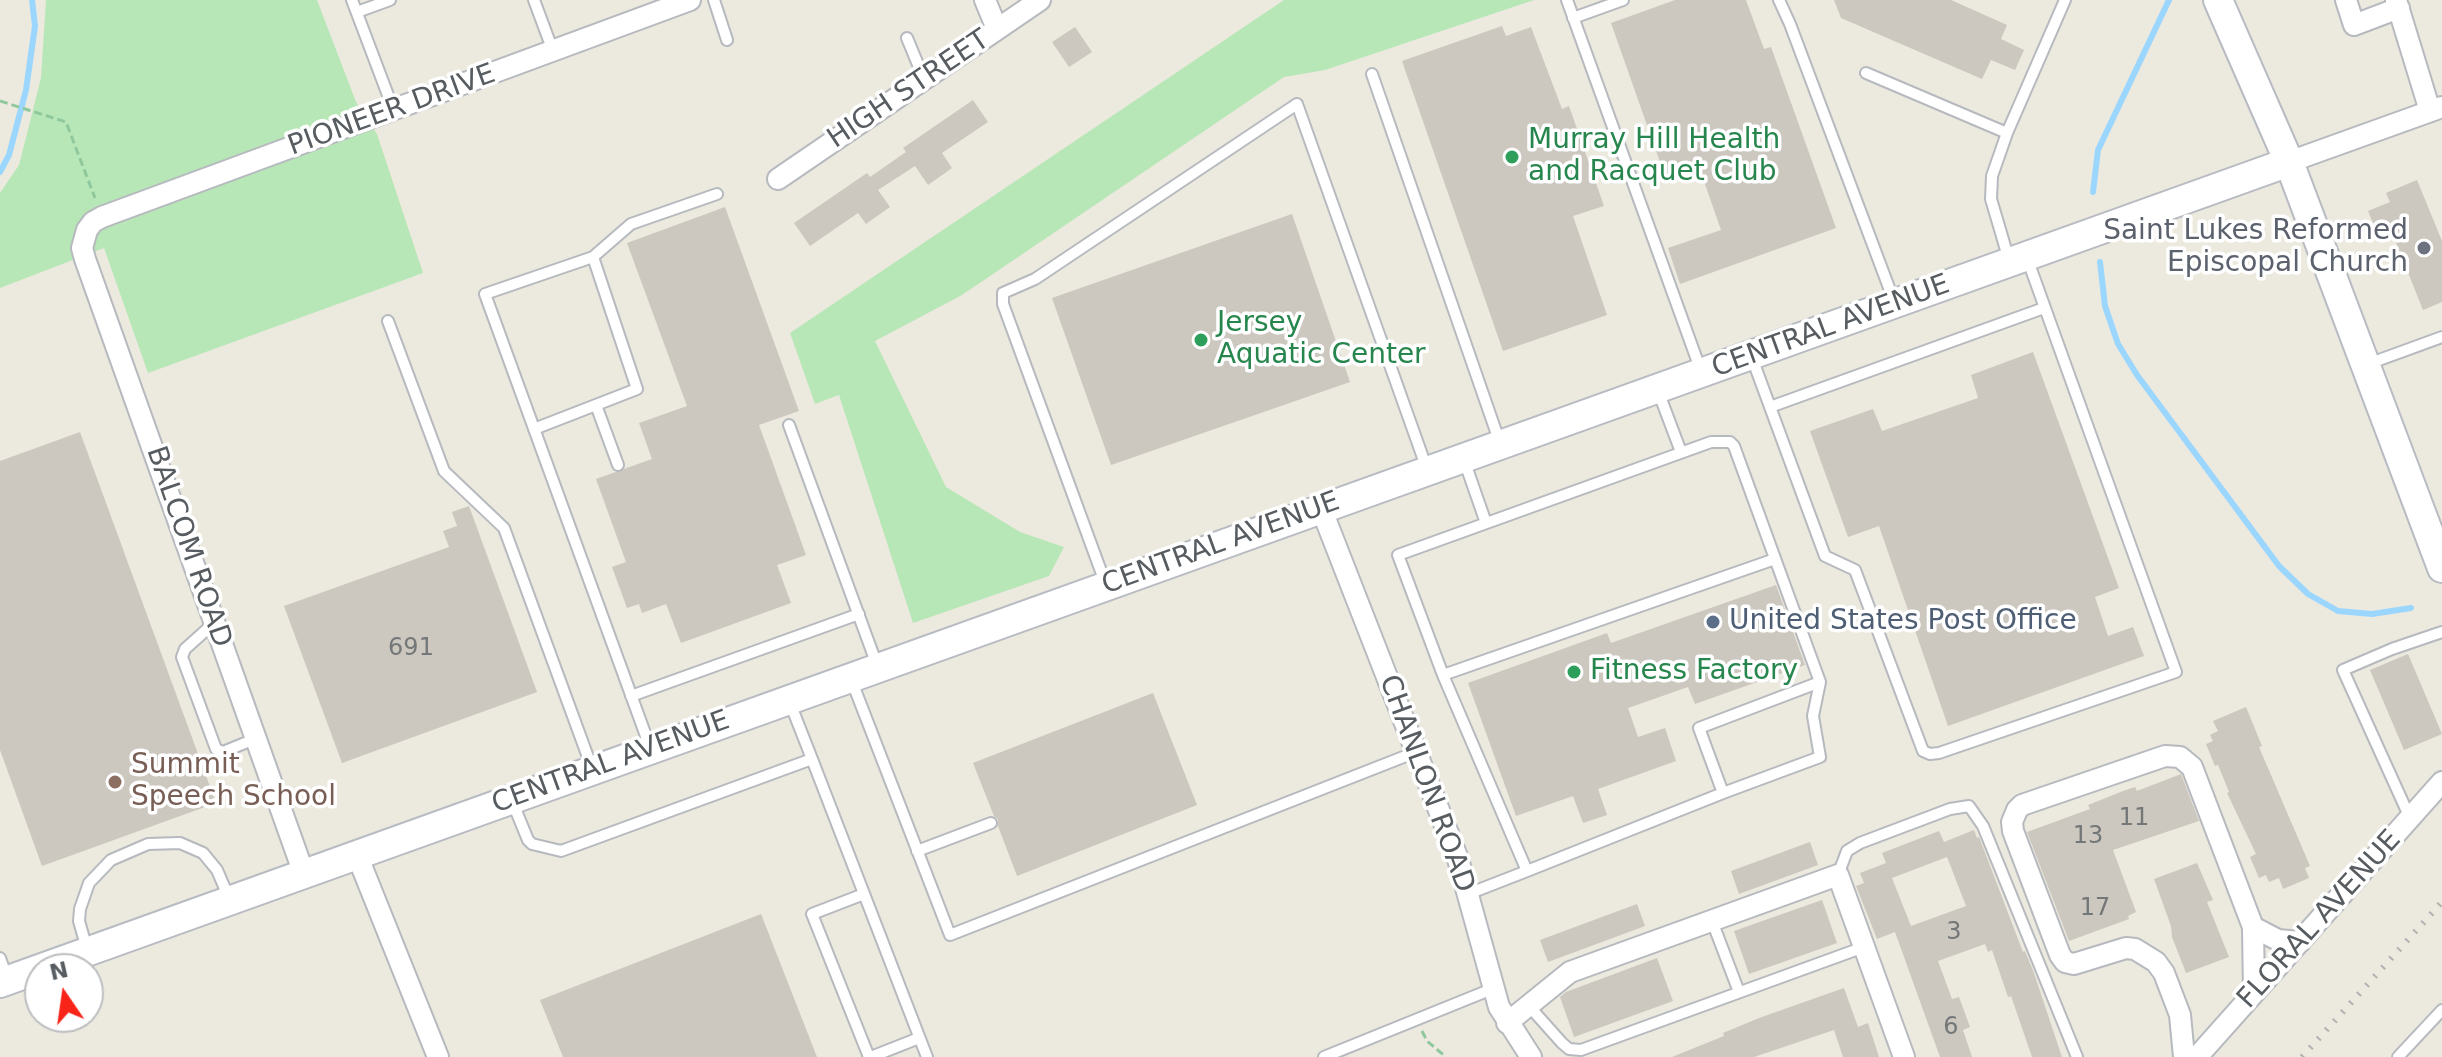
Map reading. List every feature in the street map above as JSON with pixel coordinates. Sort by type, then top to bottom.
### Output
[{"type":"street","name":"PIONEER DRIVE","points":[[98,219],[690,0]]},
{"type":"street","points":[[985,0],[997,29]]},
{"type":"street","name":"HIGH STREET","points":[[778,179],[1040,0]]},
{"type":"street","points":[[2218,0],[2289,162],[2441,564]]},
{"type":"street","points":[[2346,0],[2354,25],[2397,4],[2436,109]]},
{"type":"street","name":"CENTRAL AVENUE","points":[[2,974],[88,951],[2436,109]]},
{"type":"street","name":"BALCOM ROAD","points":[[98,219],[83,238],[85,259],[304,874]]},
{"type":"street","name":"CHANLON ROAD","points":[[1321,508],[1458,859],[1492,989],[1507,1023],[1531,1057]]},
{"type":"street","points":[[2184,1057],[2180,1015],[2164,973],[2156,962],[2135,949],[2115,949],[2074,964],[2065,962],[2060,955],[2013,831],[2012,822],[2022,805],[2165,756],[2180,757],[2192,767],[2253,927],[2254,993]]},
{"type":"street","name":"FLORAL AVENUE","points":[[2197,1057],[2442,782]]},
{"type":"street","points":[[357,855],[438,1057]]},
{"type":"street","points":[[1507,1023],[1570,972],[1838,875],[1904,1057]]},
{"type":"street","points":[[2253,927],[2278,940],[2300,942]]},
{"type":"street","points":[[2180,1015],[2200,1026],[2219,1031]]},
{"type":"lane","points":[[352,0],[394,111]]},
{"type":"lane","points":[[357,12],[390,0]]},
{"type":"lane","points":[[534,0],[553,51]]},
{"type":"lane","points":[[714,0],[727,40]]},
{"type":"lane","points":[[1567,0],[1702,373]]},
{"type":"lane","points":[[1573,18],[1623,0]]},
{"type":"lane","points":[[1779,0],[1895,303]]},
{"type":"lane","points":[[1751,356],[1825,556],[1855,570],[1923,751],[1939,753],[2176,672],[2044,308],[1994,213],[1990,186],[1997,157],[2061,1]]},
{"type":"lane","points":[[907,38],[924,79]]},
{"type":"lane","points":[[1866,73],[2007,133]]},
{"type":"lane","points":[[1372,74],[1501,445]]},
{"type":"lane","points":[[1106,585],[1003,304],[1003,293],[1035,279],[1297,104],[1428,471]]},
{"type":"lane","points":[[650,749],[485,294],[593,257],[631,224],[717,194]]},
{"type":"lane","points":[[534,429],[637,389],[593,257]]},
{"type":"lane","points":[[1770,407],[2044,308]]},
{"type":"lane","points":[[388,321],[444,471],[504,528],[592,770]]},
{"type":"lane","points":[[2366,365],[2442,337]]},
{"type":"lane","points":[[1658,389],[1681,452]]},
{"type":"lane","points":[[596,405],[618,465]]},
{"type":"lane","points":[[789,425],[878,667]]},
{"type":"lane","points":[[1468,894],[1820,757],[1813,716],[1820,682],[1734,446],[1721,440],[1681,452],[1398,555],[1443,675],[1527,871]]},
{"type":"lane","points":[[1463,458],[1486,523]]},
{"type":"lane","points":[[1443,675],[1775,559]]},
{"type":"lane","points":[[631,696],[859,614]]},
{"type":"lane","points":[[214,623],[185,649],[182,657],[216,749],[223,752],[257,738]]},
{"type":"lane","points":[[2410,818],[2343,670],[2442,632]]},
{"type":"lane","points":[[850,677],[950,935],[1417,751]]},
{"type":"lane","points":[[1723,793],[1699,728],[1820,682]]},
{"type":"lane","points":[[789,699],[927,1057]]},
{"type":"lane","points":[[511,799],[528,840],[532,844],[561,851],[812,759]]},
{"type":"lane","points":[[1838,875],[1847,851],[1860,843],[1950,809],[1969,806],[1983,826],[2077,1057]]},
{"type":"lane","points":[[917,851],[991,823]]},
{"type":"lane","points":[[88,951],[79,921],[83,894],[89,883],[111,860],[148,844],[180,843],[203,853],[217,870],[230,900]]},
{"type":"lane","points":[[864,894],[812,914],[870,1057],[919,1038]]},
{"type":"lane","points":[[1712,921],[1739,992]]},
{"type":"lane","points":[[1529,1006],[1562,1043],[1575,1051],[1864,947]]},
{"type":"lane","points":[[1324,1057],[1492,989]]},
{"type":"lane","points":[[2398,1057],[2442,1010]]},
{"type":"path","points":[[0,101],[66,122],[98,219]]},
{"type":"path","points":[[1416,1020],[1427,1041],[1446,1057]]},
{"type":"green space","points":[[46,0],[317,0],[356,102],[377,134],[423,273],[148,373],[104,248],[0,288],[0,193],[19,165],[41,78]]},
{"type":"green space","points":[[1284,0],[1534,0],[1325,70],[1284,77],[962,295],[875,341],[946,487],[1020,532],[1064,547],[1049,576],[913,623],[839,395],[815,404],[790,333]]},
{"type":"building","points":[[1675,0],[1746,0],[1764,49],[1771,47],[1836,228],[1680,284],[1668,248],[1721,230],[1699,167],[1666,179],[1611,23]]},
{"type":"building","points":[[1834,0],[1951,0],[2007,25],[2001,39],[2024,50],[2015,70],[1991,60],[1982,79],[1841,18]]},
{"type":"building","name":"Murray Hill Health and Racquet Club","points":[[1502,26],[1506,36],[1531,27],[1562,109],[1569,106],[1604,206],[1573,216],[1607,315],[1503,351],[1402,61]]},
{"type":"building","points":[[1075,27],[1092,52],[1069,67],[1052,42]]},
{"type":"building","points":[[973,100],[988,122],[942,153],[952,168],[928,185],[915,166],[878,190],[890,207],[866,224],[858,213],[810,246],[794,223],[867,173],[870,177],[906,152],[903,148]]},
{"type":"building","name":"Saint Lukes Reformed Episcopal Church","points":[[2417,180],[2442,241],[2442,302],[2423,310],[2393,235],[2380,240],[2368,211],[2390,202],[2386,193]]},
{"type":"building","points":[[725,207],[799,411],[759,425],[806,555],[777,565],[791,603],[681,643],[666,604],[642,613],[639,604],[627,608],[612,567],[626,562],[596,479],[652,459],[639,423],[687,406],[627,243]]},
{"type":"building","name":"Jersey Aquatic Center","points":[[1292,214],[1350,382],[1111,465],[1052,298]]},
{"type":"building","points":[[2033,352],[2119,588],[2095,597],[2108,636],[2133,627],[2144,656],[1948,726],[1879,526],[1848,537],[1810,431],[1873,409],[1882,431],[1978,398],[1971,375]]},
{"type":"building","points":[[80,432],[216,803],[42,866],[0,750],[0,461]]},
{"type":"building","points":[[469,506],[537,692],[342,763],[284,606],[449,547],[443,531],[457,526],[452,512]]},
{"type":"building","points":[[1776,585],[1805,665],[1695,704],[1688,687],[1628,708],[1638,737],[1665,728],[1676,761],[1598,789],[1607,815],[1583,823],[1573,796],[1516,816],[1468,683],[1607,633],[1611,643]]},
{"type":"building","points":[[2408,654],[2442,734],[2404,750],[2370,670]]},
{"type":"building","points":[[1153,693],[1197,805],[1017,876],[998,819],[994,816],[973,763]]},
{"type":"building","points":[[2246,707],[2262,746],[2259,747],[2310,866],[2305,868],[2309,878],[2283,889],[2279,878],[2269,882],[2266,875],[2259,878],[2250,857],[2256,854],[2206,744],[2213,741],[2210,735],[2218,731],[2213,721]]},
{"type":"building","points":[[2181,774],[2199,821],[2113,850],[2136,912],[2128,916],[2129,919],[2069,941],[2027,832],[2090,809],[2088,805],[2123,791],[2135,787],[2137,791]]},
{"type":"building","points":[[1974,830],[1979,837],[2034,973],[2062,1057],[2032,1057],[1992,950],[1988,952],[1985,944],[1938,961],[1952,999],[1959,997],[1970,1027],[1963,1030],[1972,1057],[1940,1057],[1895,932],[1877,939],[1856,886],[1864,883],[1860,873],[1886,863],[1882,853],[1939,831],[1944,842]],"holes":[[[1947,857],[1966,906],[1911,926],[1892,878]]]},
{"type":"building","points":[[1810,842],[1818,865],[1739,894],[1731,871]]},
{"type":"building","points":[[2197,863],[2213,900],[2207,902],[2229,957],[2186,973],[2154,879]]},
{"type":"building","points":[[1822,900],[1837,943],[1749,974],[1734,931]]},
{"type":"building","points":[[1637,904],[1645,926],[1548,962],[1540,940]]},
{"type":"building","points":[[761,914],[817,1057],[563,1057],[540,1000]]},
{"type":"building","points":[[1657,958],[1673,1001],[1574,1037],[1560,997],[1566,992]]},
{"type":"building","points":[[1844,988],[1858,1027],[1868,1023],[1879,1057],[1843,1057],[1834,1030],[1754,1057],[1672,1057],[1759,1018]]},
{"type":"waterway","points":[[0,172],[9,155],[26,90],[35,26],[32,0]]},
{"type":"waterway","points":[[2093,192],[2098,150],[2169,0]]},
{"type":"waterway","points":[[2100,262],[2105,306],[2118,344],[2137,375],[2279,566],[2308,594],[2338,611],[2372,614],[2411,608]]},
{"type":"railway","points":[[2302,1057],[2442,902]]},
{"type":"place","name":"Murray Hill Health and Racquet Club","points":[[1512,157]]},
{"type":"place","name":"Saint Lukes Reformed Episcopal Church","points":[[2424,248]]},
{"type":"place","name":"Jersey Aquatic Center","points":[[1201,340]]},
{"type":"place","name":"United States Post Office","points":[[1713,622]]},
{"type":"place","name":"Fitness Factory","points":[[1574,672]]},
{"type":"place","name":"Summit Speech School","points":[[115,782]]}]
